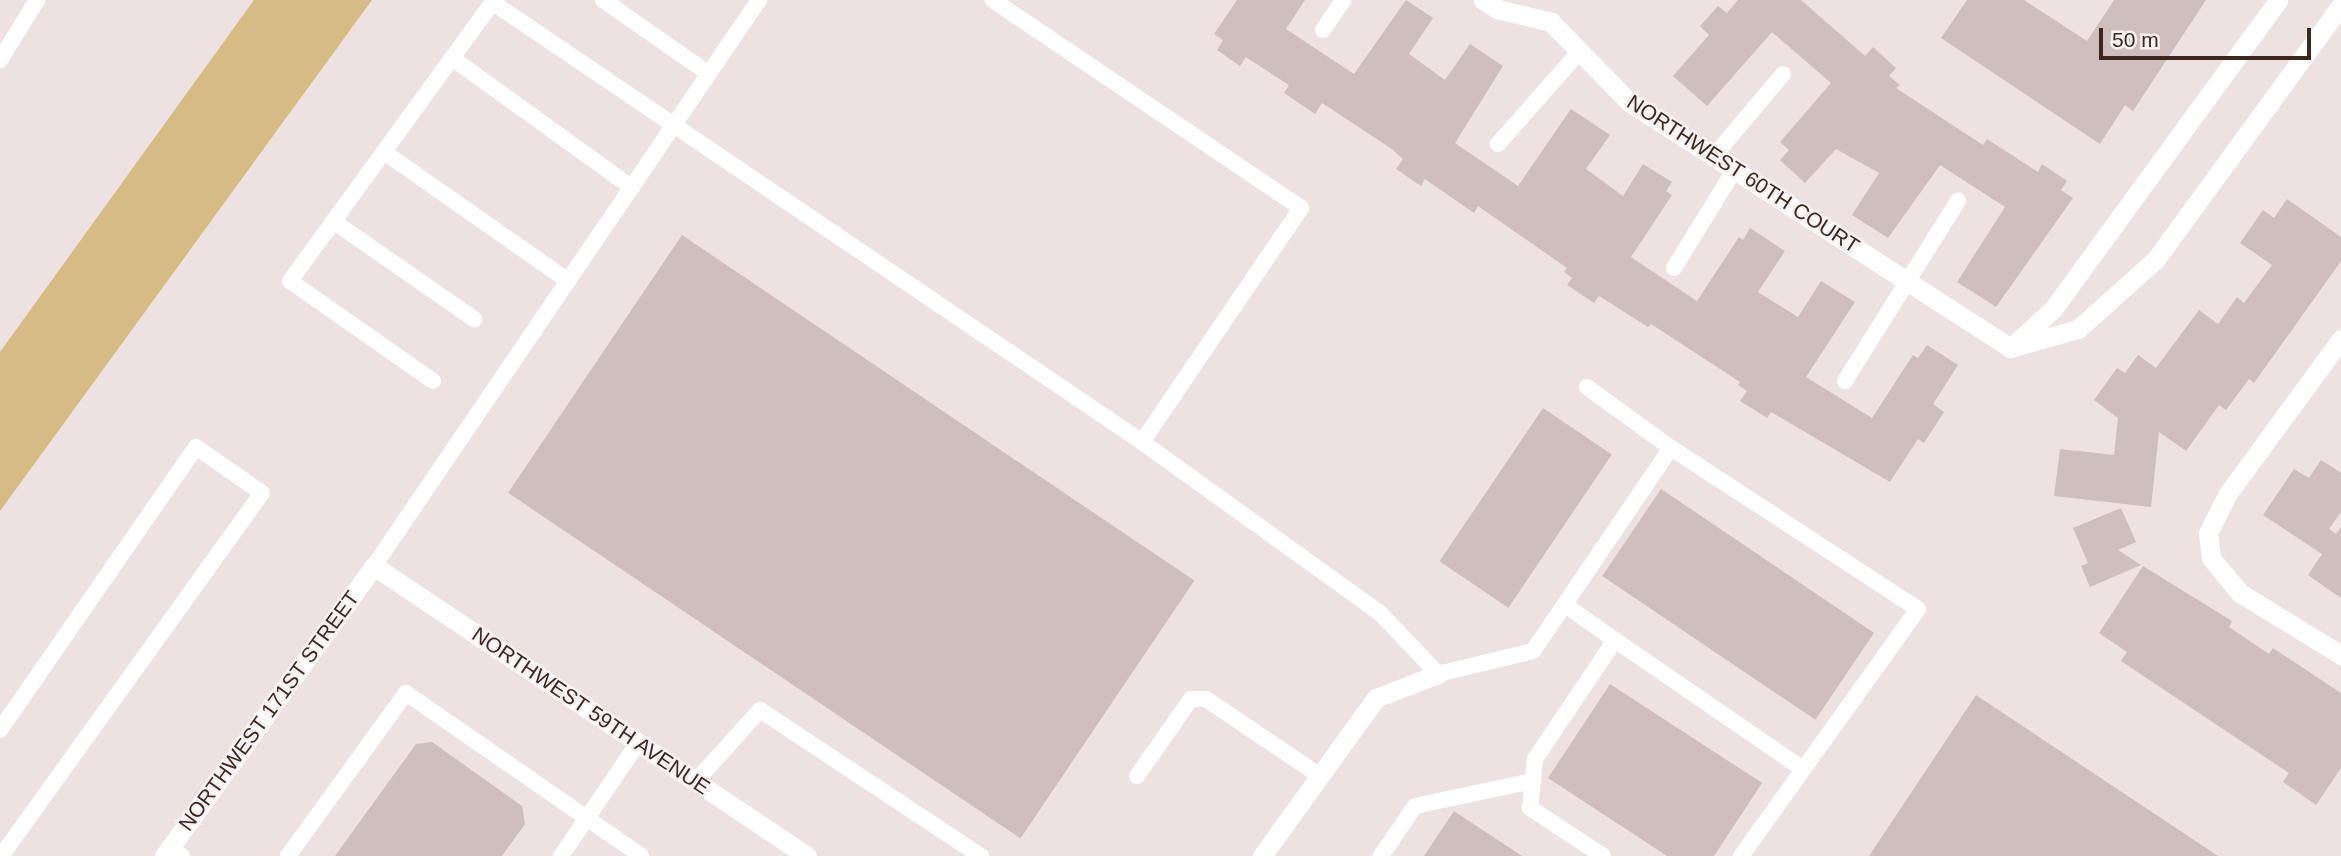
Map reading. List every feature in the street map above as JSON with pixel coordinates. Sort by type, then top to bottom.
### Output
[{"type":"street","points":[[1483,0],[1497,9],[1551,22]]},
{"type":"street","points":[[1539,0],[1551,22]]},
{"type":"street","points":[[2010,348],[2053,309],[2278,0]]},
{"type":"street","points":[[2010,348],[2078,329],[2156,259],[2341,5]]},
{"type":"street","name":"NORTHWEST 60TH COURT","points":[[1551,22],[1629,102],[2010,348]]},
{"type":"street","points":[[2341,339],[2227,495],[2208,533],[2211,558],[2240,593],[2341,656]]},
{"type":"street","name":"NORTHWEST 59TH AVENUE","points":[[374,566],[807,856]]},
{"type":"street","name":"NORTHWEST 171ST STREET","points":[[172,853],[374,566]]},
{"type":"street","points":[[1267,854],[1376,698],[1438,674]]},
{"type":"lane","points":[[0,60],[37,0]]},
{"type":"lane","points":[[603,0],[709,74]]},
{"type":"lane","points":[[992,0],[1301,208],[1142,442]]},
{"type":"lane","points":[[1323,30],[1343,0]]},
{"type":"lane","points":[[433,381],[290,281],[493,1],[1142,442],[1379,612],[1438,674],[1533,651],[1671,449]]},
{"type":"lane","points":[[374,566],[709,74],[750,3]]},
{"type":"lane","points":[[1498,144],[1580,51]]},
{"type":"lane","points":[[452,58],[632,188]]},
{"type":"lane","points":[[1714,156],[1783,74]]},
{"type":"lane","points":[[383,152],[568,281]]},
{"type":"lane","points":[[1674,268],[1735,169]]},
{"type":"lane","points":[[1845,381],[1958,201]]},
{"type":"lane","points":[[333,221],[474,319]]},
{"type":"lane","points":[[1587,387],[1671,449],[1918,609],[1741,856]]},
{"type":"lane","points":[[0,730],[196,447],[262,493],[1,856]]},
{"type":"lane","points":[[1565,605],[1803,769]]},
{"type":"lane","points":[[1603,856],[1530,808],[1535,759],[1615,639]]},
{"type":"lane","points":[[288,856],[406,693],[641,856]]},
{"type":"lane","points":[[1137,776],[1191,699],[1206,699],[1320,776]]},
{"type":"lane","points":[[696,781],[760,710],[981,856]]},
{"type":"lane","points":[[561,856],[638,743]]},
{"type":"lane","points":[[1381,856],[1415,806],[1533,781]]},
{"type":"shaded area","points":[[254,0],[372,0],[0,511],[0,352]]},
{"type":"building","points":[[1237,0],[1305,0],[1286,29],[1354,74],[1406,0],[1433,18],[1409,54],[1445,80],[1470,44],[1503,66],[1455,143],[1518,186],[1571,109],[1610,135],[1586,169],[1623,196],[1643,164],[1672,182],[1666,191],[1672,195],[1631,257],[1697,301],[1739,237],[1743,240],[1750,228],[1785,251],[1758,292],[1798,317],[1821,281],[1855,302],[1806,377],[1872,418],[1913,355],[1918,358],[1927,345],[1958,365],[1933,404],[1944,412],[1924,443],[1918,439],[1890,482],[1771,412],[1767,418],[1740,401],[1747,391],[1738,385],[1740,382],[1651,324],[1648,327],[1599,296],[1594,303],[1567,285],[1572,278],[1564,272],[1567,268],[1478,206],[1474,213],[1425,179],[1421,186],[1396,169],[1403,159],[1392,149],[1322,103],[1315,114],[1284,93],[1289,85],[1246,57],[1240,66],[1217,50],[1223,40],[1214,34]]},
{"type":"building","points":[[1738,0],[1801,0],[1865,56],[1873,47],[1896,68],[1889,76],[1900,85],[1896,88],[1983,145],[1987,139],[2038,172],[2042,164],[2067,181],[2061,190],[2073,198],[1996,307],[1957,282],[2005,207],[1940,165],[1888,238],[1852,215],[1879,173],[1836,149],[1805,183],[1780,160],[1789,150],[1780,142],[1831,83],[1772,32],[1707,106],[1673,76],[1709,35],[1700,26],[1718,6],[1727,13]]},
{"type":"building","points":[[1967,0],[2024,0],[2087,41],[2114,0],[2206,0],[2133,111],[2125,105],[2100,144],[1941,38]]},
{"type":"building","points":[[2287,199],[2341,237],[2341,261],[2254,383],[2249,379],[2226,410],[2219,405],[2186,451],[2159,432],[2151,507],[2054,496],[2060,449],[2114,455],[2118,418],[2094,400],[2117,368],[2125,373],[2138,355],[2156,368],[2199,310],[2218,324],[2237,297],[2244,303],[2272,265],[2240,243],[2263,210],[2274,218]]},
{"type":"building","points":[[682,235],[1194,581],[1020,838],[508,493]]},
{"type":"building","points":[[1543,408],[1612,454],[1508,608],[1440,561]]},
{"type":"building","points":[[2321,460],[2341,473],[2341,512],[2329,529],[2336,534],[2341,527],[2341,598],[2308,575],[2322,554],[2263,515],[2294,469],[2309,478]]},
{"type":"building","points":[[1661,489],[1874,633],[1815,720],[1602,576]]},
{"type":"building","points":[[2121,508],[2136,542],[2118,550],[2141,565],[2090,587],[2081,566],[2088,563],[2073,528]]},
{"type":"building","points":[[2143,566],[2232,621],[2229,627],[2269,654],[2273,648],[2341,693],[2341,768],[2316,805],[2283,782],[2289,773],[2121,661],[2127,652],[2099,633]]},
{"type":"building","points":[[1610,684],[1762,783],[1714,856],[1667,856],[1548,778]]},
{"type":"building","points":[[1976,695],[2218,856],[1869,856]]},
{"type":"building","points":[[432,742],[522,806],[525,824],[502,856],[335,856],[416,744]]},
{"type":"building","points":[[1454,811],[1522,856],[1424,856]]}]
